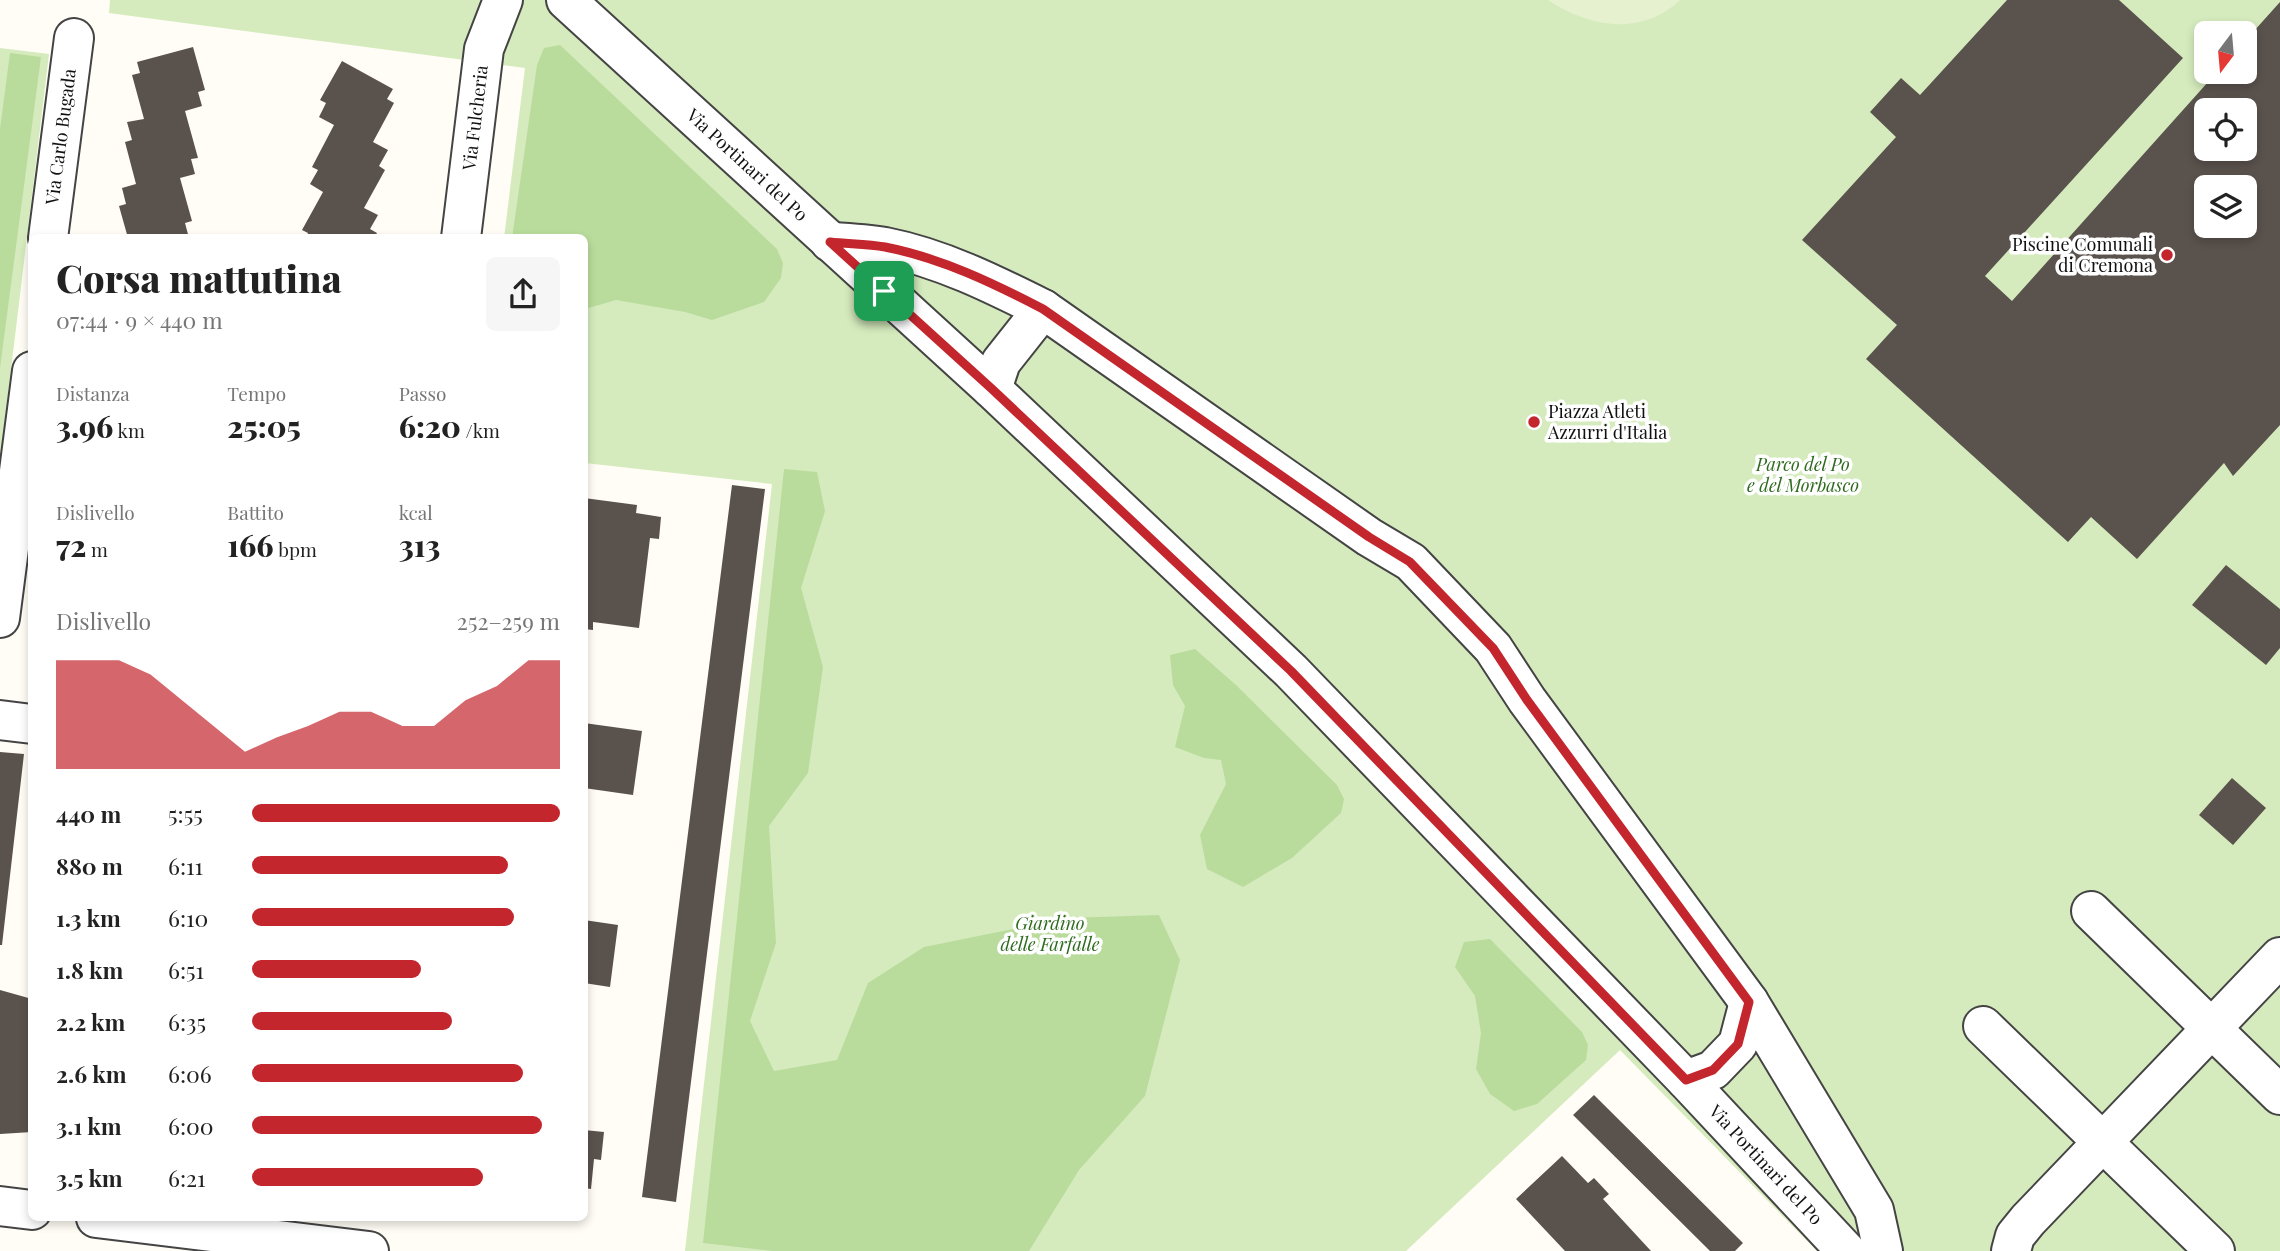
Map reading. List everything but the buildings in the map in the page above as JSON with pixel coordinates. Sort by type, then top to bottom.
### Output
[{"type":"street","name":"Via Fulcheria","points":[[461,234],[484,49],[503,0]]},
{"type":"street","name":"Via Portinari del Po","points":[[566,0],[992,389],[1291,671],[1686,1080],[1846,1251]]},
{"type":"street","name":"Via Carlo Bugada","points":[[49,234],[74,37]]},
{"type":"street","points":[[830,242],[885,247],[940,262],[996,285],[1043,309],[1369,537],[1410,562],[1493,648],[1527,700],[1749,1002],[1874,1210],[1883,1251]]},
{"type":"street","points":[[992,389],[1001,362],[1043,309]]},
{"type":"street","points":[[0,618],[28,402]]},
{"type":"street","points":[[0,720],[28,723]]},
{"type":"street","points":[[2091,911],[2280,1095]]},
{"type":"street","points":[[2011,1251],[2014,1236],[2280,957]]},
{"type":"street","points":[[1686,1080],[1713,1070],[1738,1044],[1749,1002]]},
{"type":"street","points":[[1983,1026],[2215,1251]]},
{"type":"street","points":[[0,1206],[28,1210]]},
{"type":"street","points":[[131,1221],[330,1238],[369,1251]]},
{"type":"green space","name":"Parco del Po e del Morbasco","points":[[110,0],[2280,0],[2280,1251],[1817,1251],[1620,1050],[1406,1251],[685,1251],[772,484],[588,463],[588,234],[504,234],[525,68],[109,13]]},
{"type":"green space","points":[[1548,0],[1680,0],[1665,12],[1649,19],[1614,24],[1580,17]]},
{"type":"green space","points":[[560,45],[777,249],[783,263],[781,278],[764,302],[712,320],[685,312],[616,300],[588,308],[588,234],[513,234],[537,65],[544,48]]},
{"type":"green space","points":[[0,48],[49,54],[0,461]]},
{"type":"green space","points":[[10,53],[41,57],[0,368],[0,129]]},
{"type":"green space","name":"Giardino delle Farfalle","points":[[784,469],[817,472],[825,511],[801,588],[823,667],[808,773],[769,826],[776,943],[750,1021],[774,1071],[837,1060],[868,983],[924,947],[1067,918],[1159,915],[1180,960],[1145,1096],[1079,1170],[1029,1251],[772,1251],[703,1243]]},
{"type":"green space","points":[[1195,649],[1236,685],[1337,785],[1344,799],[1341,813],[1292,858],[1243,887],[1207,869],[1200,835],[1226,784],[1221,760],[1204,758],[1175,747],[1185,706],[1173,685],[1170,655]]},
{"type":"green space","points":[[1490,939],[1582,1032],[1588,1045],[1586,1060],[1537,1104],[1514,1111],[1490,1094],[1476,1069],[1481,1033],[1475,996],[1455,967],[1464,942]]},
{"type":"place","name":"Piscine Comunali di Cremona","points":[[2167,255]]},
{"type":"place","name":"Piazza Atleti Azzurri d'Italia","points":[[1534,422]]},
{"type":"route","points":[[830,242],[885,247],[940,262],[996,285],[1043,309],[1369,537],[1410,562],[1493,648],[1527,700],[1749,1002],[1738,1044],[1713,1070],[1686,1080],[1291,671],[1126,514],[884,291],[830,242]]}]
